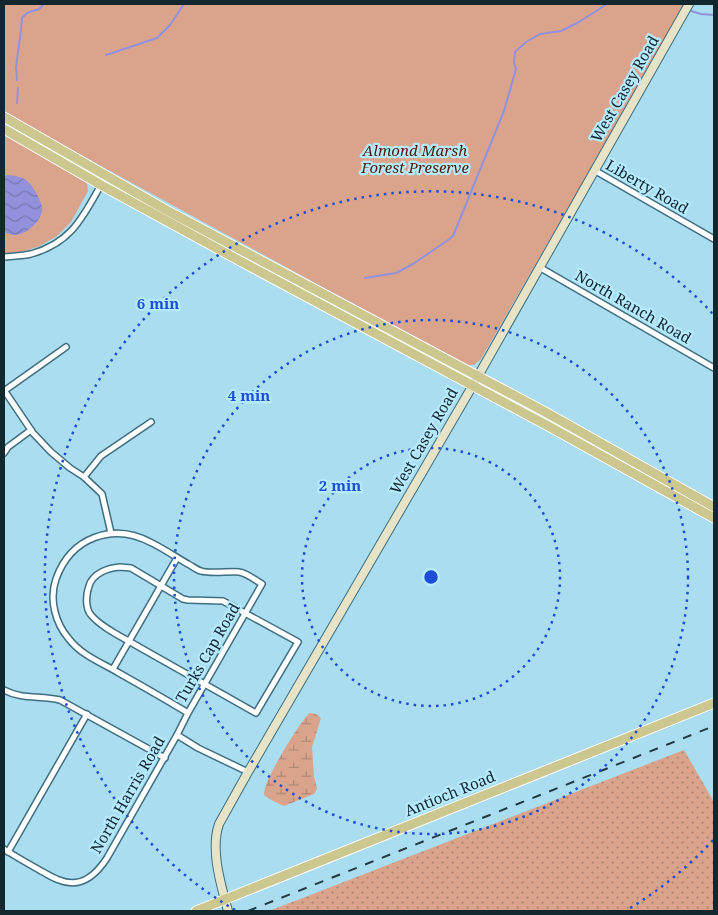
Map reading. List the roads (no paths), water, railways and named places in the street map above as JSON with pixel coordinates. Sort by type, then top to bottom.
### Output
[{"type":"main road","name":"West Casey Road","points":[[228,911],[216,855],[219,824],[475,381],[689,4]]},
{"type":"main road","points":[[4,117],[106,176],[475,381],[714,518]]},
{"type":"main road","points":[[4,129],[101,185],[242,262],[475,381],[547,413],[714,508]]},
{"type":"main road","name":"Antioch Road","points":[[196,911],[714,703]]},
{"type":"street","name":"Liberty Road","points":[[594,170],[714,239]]},
{"type":"street","points":[[4,257],[29,254],[60,241],[80,221],[106,176]]},
{"type":"street","name":"North Ranch Road","points":[[539,268],[714,368]]},
{"type":"street","points":[[66,347],[4,391],[31,430],[51,452],[84,477],[102,494],[110,533]]},
{"type":"street","points":[[84,477],[101,456],[150,422]]},
{"type":"street","points":[[4,453],[8,447],[31,430]]},
{"type":"street","points":[[113,669],[177,558],[141,538],[121,533],[110,533],[84,542],[66,559],[55,582],[54,608],[58,622],[70,641],[86,654],[188,713]]},
{"type":"street","name":"Turks Cap Road","points":[[177,558],[201,572],[241,572],[262,584],[177,735]]},
{"type":"street","points":[[110,568],[131,568],[161,586],[183,599],[222,601],[298,642],[256,713],[102,625],[89,614],[86,600],[89,584],[97,574],[110,568]]},
{"type":"street","points":[[4,690],[22,697],[60,700],[165,758]]},
{"type":"street","points":[[6,851],[87,714]]},
{"type":"street","name":"North Harris Road","points":[[6,851],[60,881],[80,882],[91,877],[107,858],[177,735],[198,748],[248,772]]},
{"type":"water","points":[[4,175],[26,180],[38,196],[42,207],[38,221],[20,234],[14,235],[4,232]]},
{"type":"waterway","points":[[17,80],[16,67],[22,18],[27,13],[39,9],[44,4]]},
{"type":"waterway","points":[[106,55],[157,38],[170,25],[184,4]]},
{"type":"waterway","points":[[365,278],[396,273],[413,264],[453,236],[504,111],[516,69],[514,62],[515,52],[526,42],[540,34],[561,31],[607,4]]},
{"type":"waterway","points":[[691,11],[714,15]]},
{"type":"waterway","points":[[17,103],[18,88]]},
{"type":"railway","points":[[248,911],[714,726]]},
{"type":"park label","name":"Almond Marsh Forest Preserve","points":[[415,160]]}]
